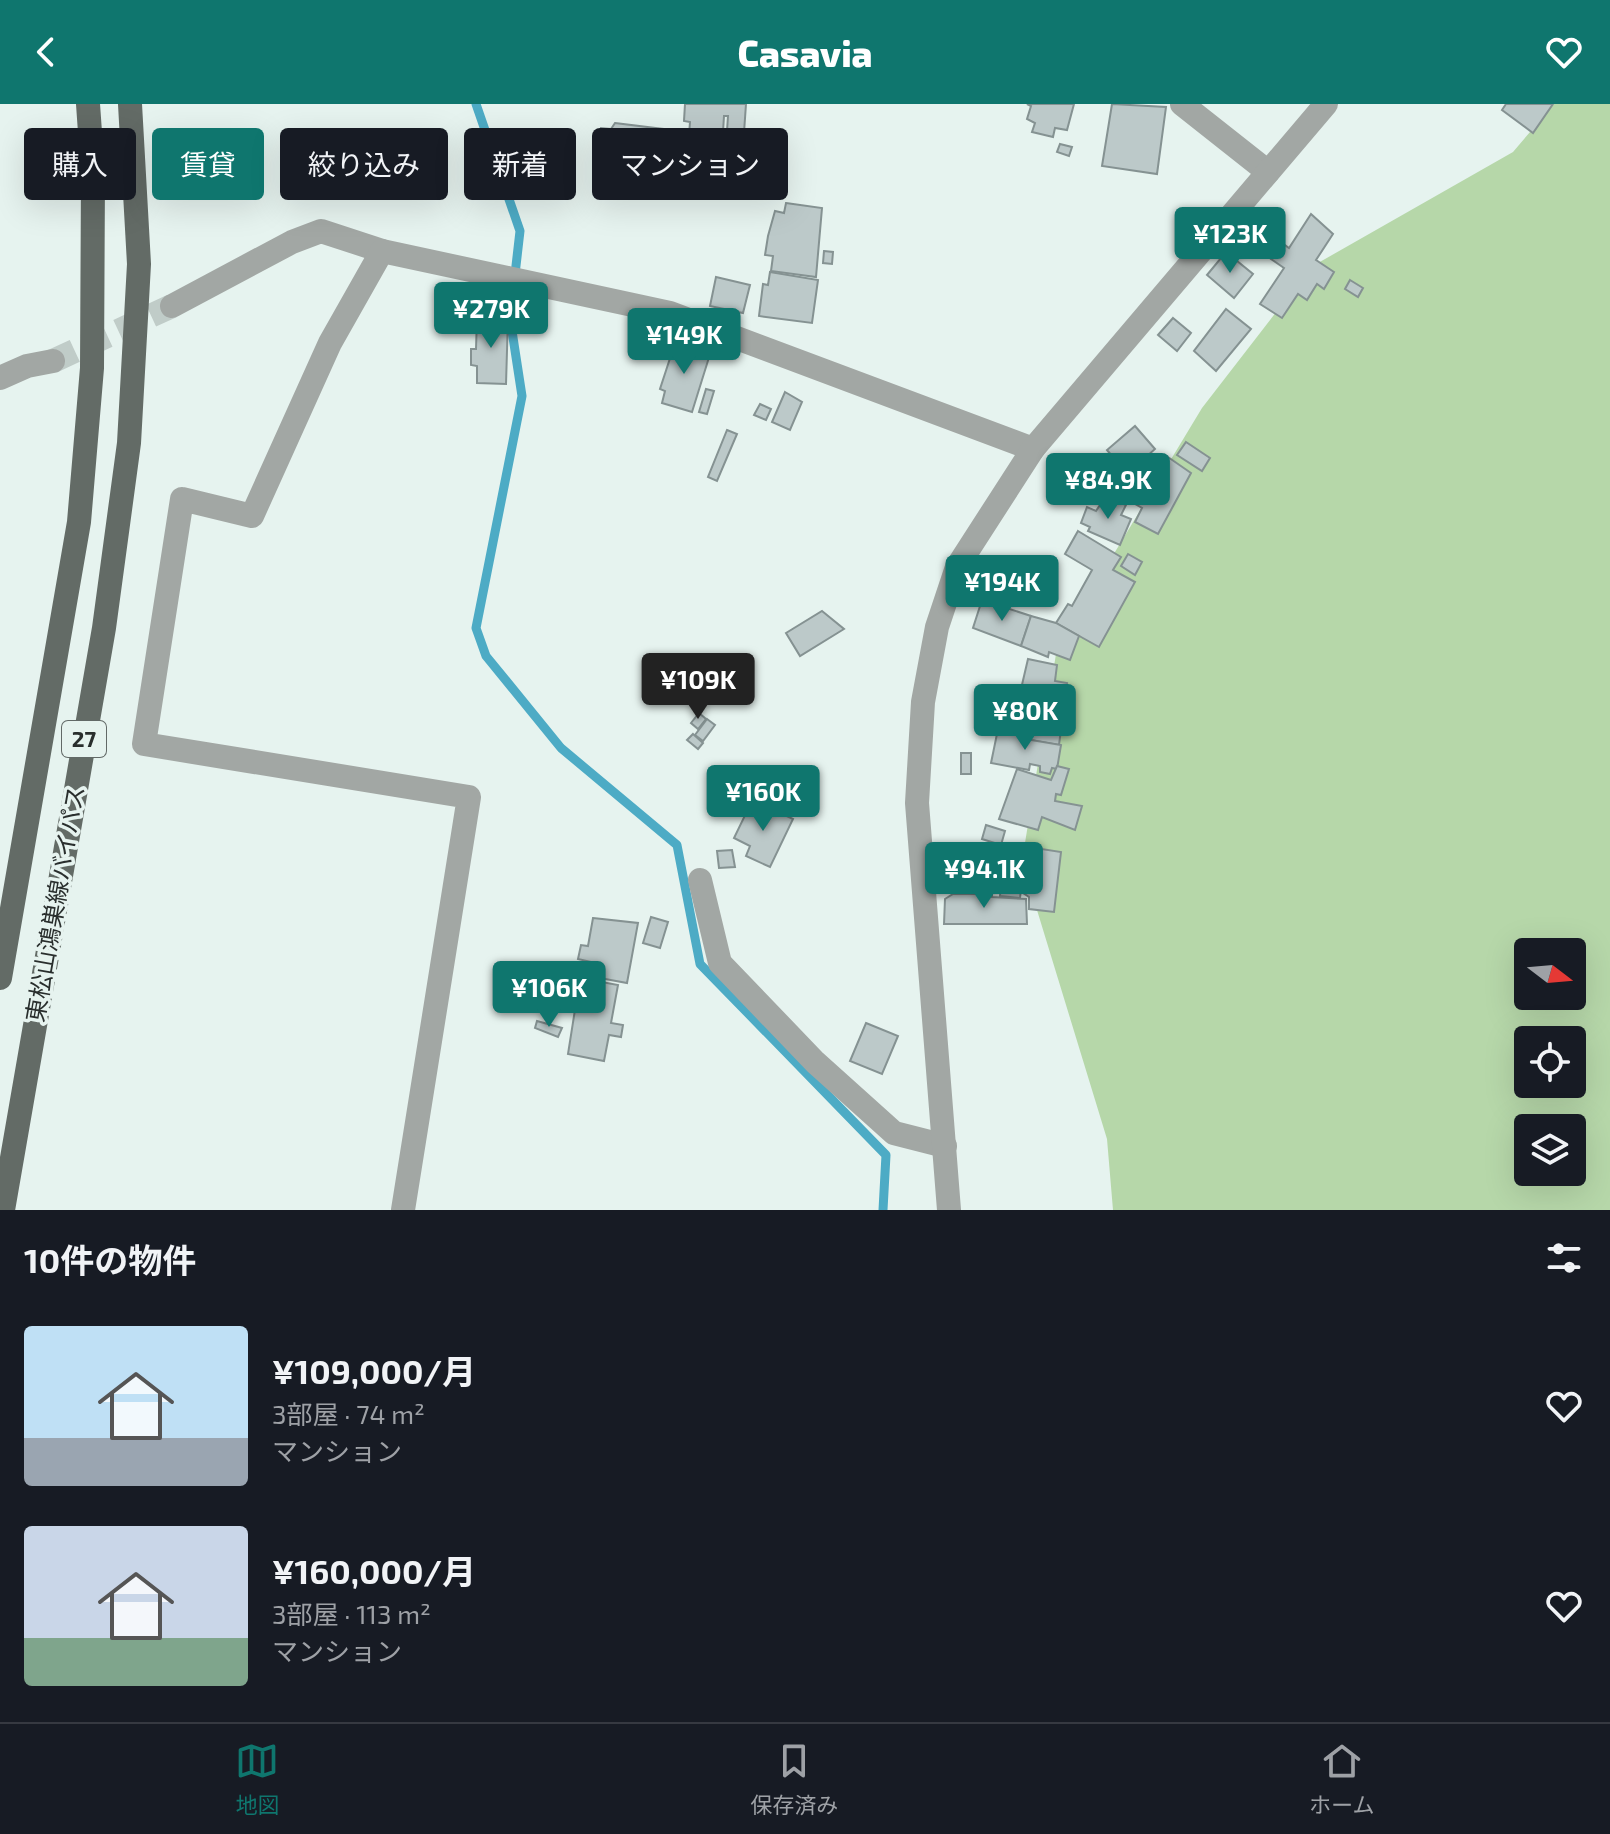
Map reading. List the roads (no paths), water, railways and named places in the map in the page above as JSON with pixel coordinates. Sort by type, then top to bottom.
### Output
[{"type":"main road","name":"東松山鴻巣線バイパス","points":[[0,978],[79,522],[92,368],[93,175],[88,104]]},
{"type":"main road","name":"東松山鴻巣線バイパス","points":[[3,1210],[104,628],[129,443],[139,264],[130,104]]},
{"type":"street","points":[[1182,104],[1268,172]]},
{"type":"street","points":[[949,1210],[917,803],[923,702],[937,627],[957,567],[1033,449],[1326,104]]},
{"type":"street","points":[[172,306],[292,242],[321,231],[382,251],[670,313],[1033,449]]},
{"type":"street","points":[[382,251],[330,343],[252,516],[182,499],[144,744],[469,797],[403,1210]]},
{"type":"street","points":[[0,378],[27,366],[53,361]]},
{"type":"street","points":[[700,880],[720,963],[815,1062],[894,1133],[945,1146]]},
{"type":"waterway","points":[[476,104],[520,231],[510,318],[522,396],[476,628],[486,656],[561,748],[677,845],[700,964],[886,1155],[883,1210]]},
{"type":"tunnel","points":[[53,361],[172,306]]}]
